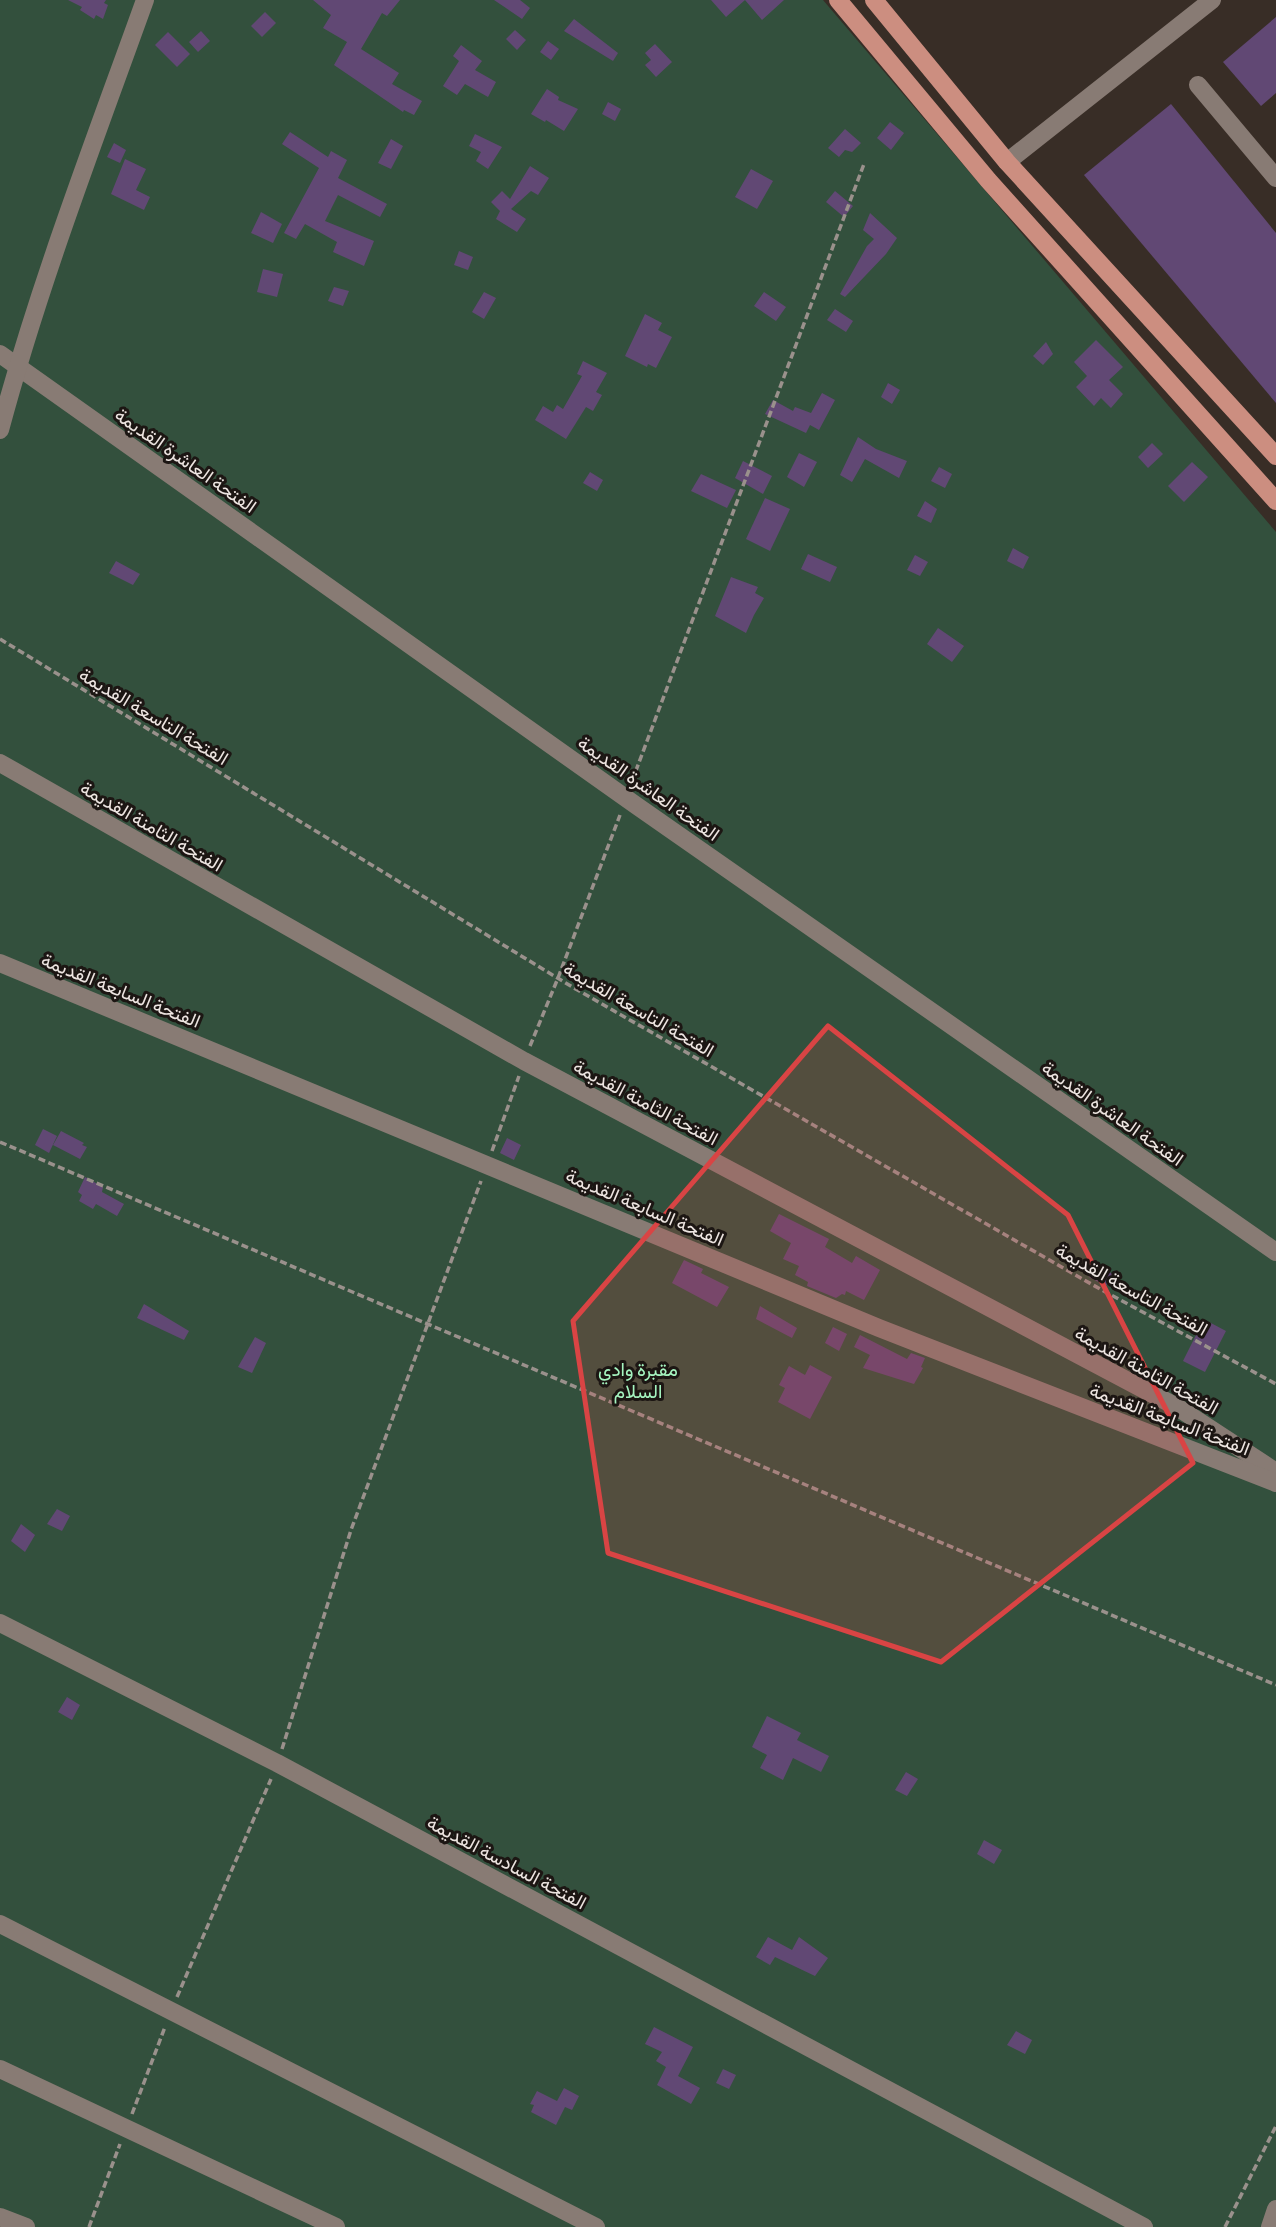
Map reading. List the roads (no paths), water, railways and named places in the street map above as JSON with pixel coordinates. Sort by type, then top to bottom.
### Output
[{"type":"main road","points":[[838,0],[988,180],[1276,501]]},
{"type":"main road","points":[[874,0],[1007,162],[1276,456]]},
{"type":"street","points":[[0,430],[17,366],[72,202],[145,0]]},
{"type":"street","points":[[1007,162],[1212,0]]},
{"type":"street","points":[[1198,85],[1276,178]]},
{"type":"street","name":"الفتحة العاشرة القديمة","points":[[0,354],[626,798],[1276,1252]]},
{"type":"street","name":"الفتحة الثامنة القديمة","points":[[0,763],[524,1061],[1177,1407],[1276,1472]]},
{"type":"street","name":"الفتحة السابعة القديمة","points":[[0,963],[879,1328],[1276,1483]]},
{"type":"street","name":"الفتحة السادسة القديمة","points":[[0,1623],[277,1763],[1144,2227]]},
{"type":"street","points":[[0,1924],[596,2227]]},
{"type":"street","points":[[0,2068],[336,2227]]},
{"type":"street","points":[[1270,2227],[1276,2209]]},
{"type":"street","points":[[0,2217],[26,2227]]},
{"type":"park label","name":"مقبرة وادي السلام","points":[[638,1380]]}]
